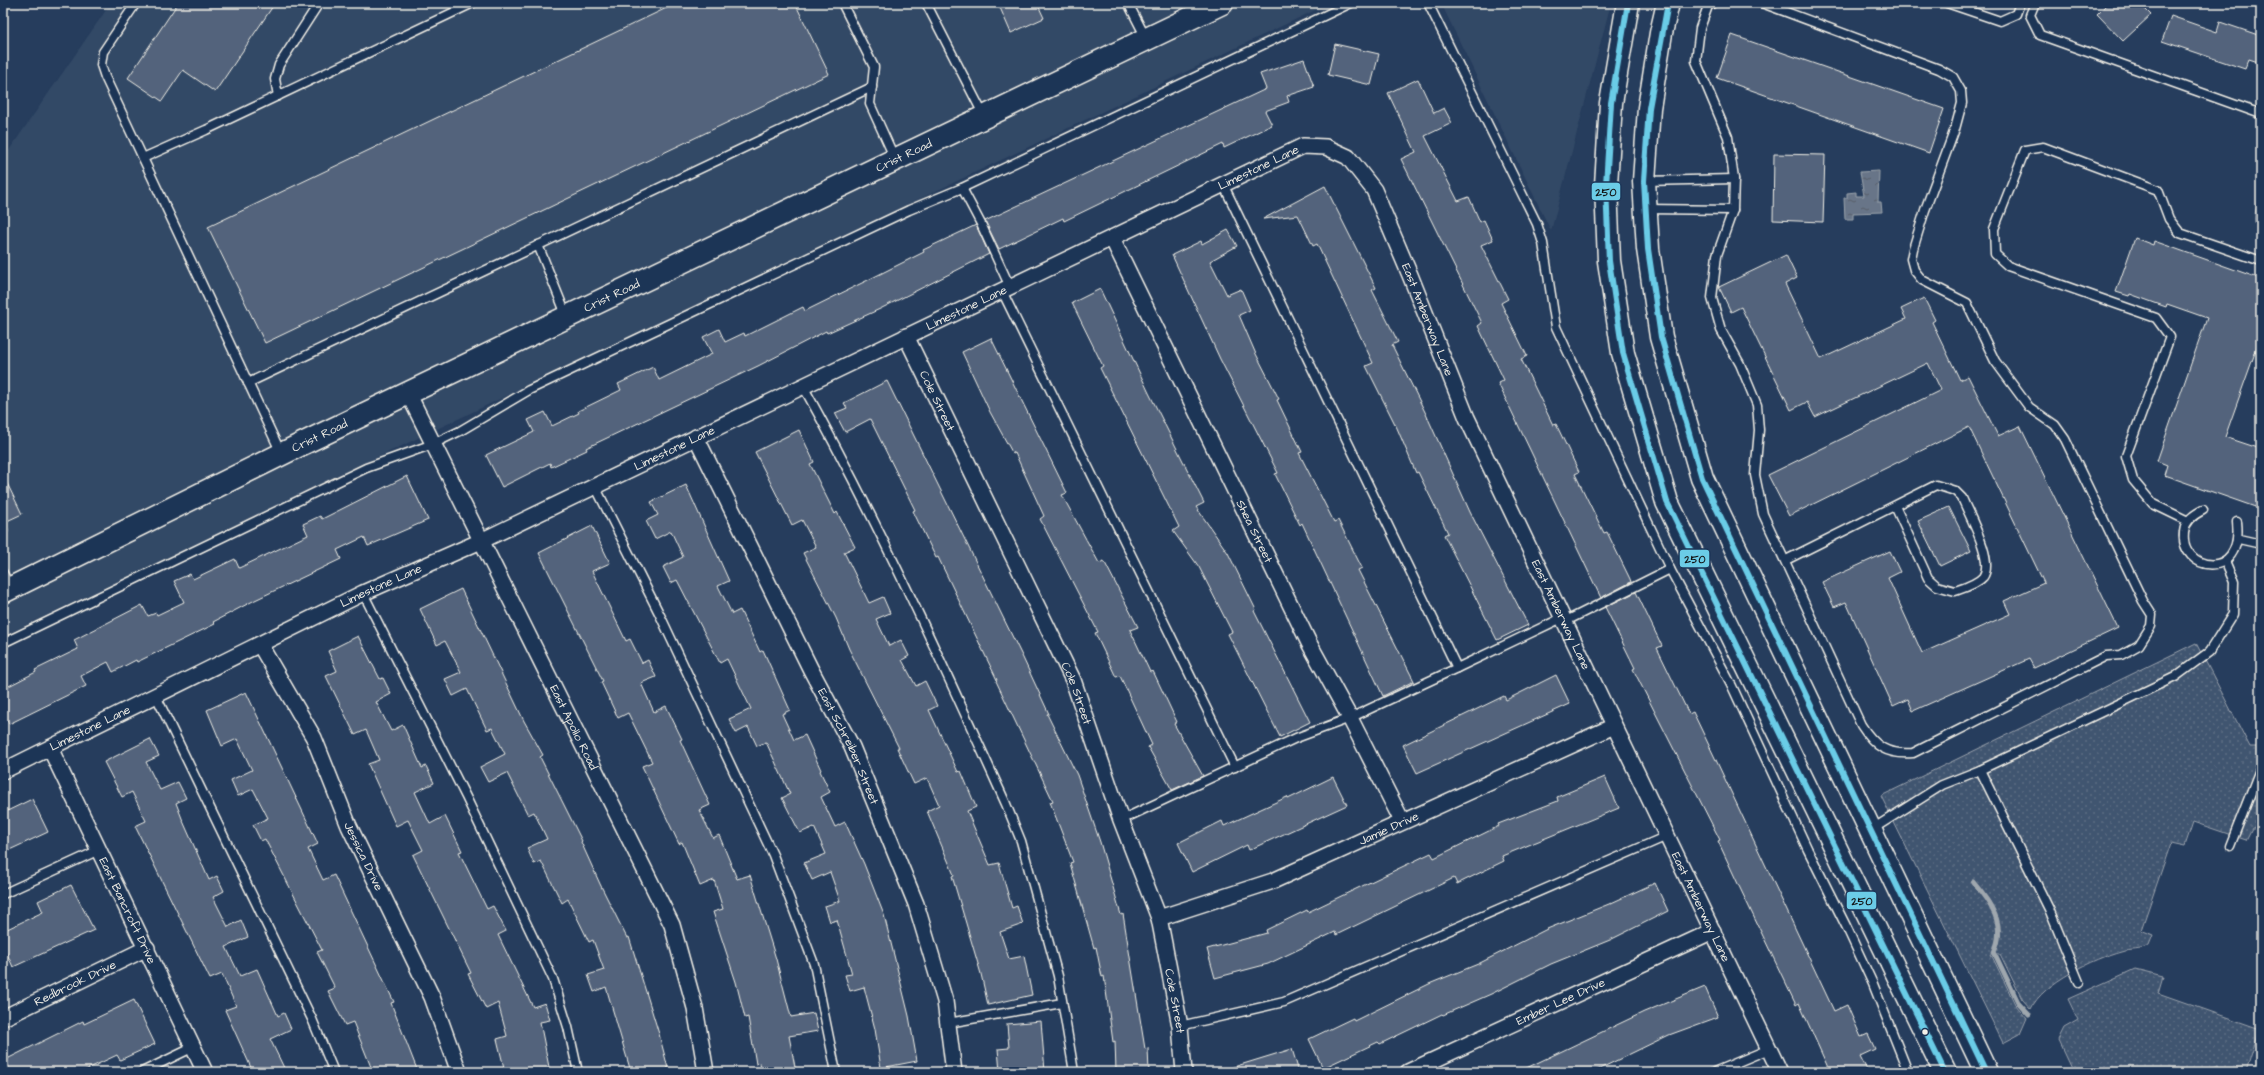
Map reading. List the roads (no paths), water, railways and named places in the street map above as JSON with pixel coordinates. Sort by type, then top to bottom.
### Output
[{"type":"main road","name":"Crist Road","points":[[5,584],[568,318],[1222,3]]},
{"type":"main road","points":[[1628,3],[1611,111],[1606,185],[1609,261],[1623,353],[1664,495],[1945,1072]]},
{"type":"main road","points":[[1668,3],[1661,32],[1649,108],[1644,181],[1648,249],[1661,337],[1702,478],[1986,1072]]},
{"type":"street","name":"Limestone Lane","points":[[3,771],[363,593],[481,541],[906,336],[1224,186],[1303,146],[1326,147],[1348,157]]},
{"type":"street","name":"East Amberway Lane","points":[[1348,157],[1374,190],[1410,275],[1466,418],[1780,1072]]},
{"type":"street","name":"Shea Street","points":[[1112,238],[1309,643],[1350,718],[1402,821]]},
{"type":"street","name":"Cole Street","points":[[906,336],[1073,680],[1121,820],[1158,918],[1180,1026],[1184,1072]]},
{"type":"street","name":"East Apollo Road","points":[[408,394],[672,925],[695,1008],[706,1072]]},
{"type":"street","name":"East Schreiber Street","points":[[696,437],[811,670],[852,747],[916,904],[945,1001],[954,1072]]},
{"type":"street","name":"Jessica Drive","points":[[260,645],[314,738],[349,826],[432,996],[459,1072]]},
{"type":"street","name":"Jamie Drive","points":[[1158,918],[1273,881],[1402,821],[1614,726]]},
{"type":"street","name":"East Bancroft Drive","points":[[50,748],[148,948],[205,1072]]},
{"type":"street","name":"Ember Lee Drive","points":[[1408,1072],[1713,931]]},
{"type":"street","name":"Redbrook Drive","points":[[3,1018],[148,948]]},
{"type":"lane","points":[[136,3],[103,52],[101,65],[282,454]]},
{"type":"lane","points":[[278,96],[275,79],[279,65],[319,3]]},
{"type":"lane","points":[[143,158],[278,96],[473,3]]},
{"type":"lane","points":[[842,3],[874,67],[870,104],[895,160]]},
{"type":"lane","points":[[926,3],[984,117]]},
{"type":"lane","points":[[1128,3],[1147,39]]},
{"type":"lane","points":[[3,643],[366,468],[433,444],[460,431],[529,390],[909,210],[962,188],[1351,3]]},
{"type":"lane","points":[[1428,3],[1537,224],[1543,243],[1556,327],[1670,570],[1730,684],[1808,850],[1848,928],[1876,991],[1908,1072]]},
{"type":"lane","points":[[1713,3],[1708,6],[1700,28],[1696,61],[1728,137],[1734,179],[1733,210],[1717,256],[1712,298],[1721,330],[1740,364],[1757,405],[1759,430],[1755,475],[1763,514],[1786,560],[1861,725],[1870,739],[1885,750],[1898,754],[1913,753],[2106,656],[2121,655],[2139,645],[2151,626],[2152,615],[2143,602],[2065,439],[2055,425],[2029,407],[1995,361],[1967,303],[1922,280],[1914,270],[1911,259],[1913,249],[1955,129],[1962,103],[1961,91],[1953,77],[1939,69],[1762,3]]},
{"type":"lane","points":[[1947,3],[2000,21],[2016,14],[2020,3]]},
{"type":"lane","points":[[2035,3],[2030,15],[2040,35],[2261,114]]},
{"type":"lane","points":[[248,382],[872,87]]},
{"type":"lane","points":[[2188,521],[2153,504],[2133,480],[2126,456],[2170,337],[2156,318],[2008,266],[1995,254],[1994,229],[2025,150],[2043,147],[2158,190],[2170,219],[2180,233],[2261,261]]},
{"type":"lane","points":[[1644,181],[1734,179]]},
{"type":"lane","points":[[1224,186],[1457,668]]},
{"type":"lane","points":[[962,188],[982,224],[1006,289],[1235,767]]},
{"type":"lane","points":[[1646,209],[1733,210]]},
{"type":"lane","points":[[538,245],[568,318]]},
{"type":"lane","points":[[803,386],[834,440],[898,572],[1006,804],[1021,841],[1058,976],[1074,1072]]},
{"type":"lane","points":[[1786,560],[1936,485],[1955,491],[1962,498],[1986,556],[1984,576],[1978,581],[1955,591],[1938,586],[1928,578],[1895,506]]},
{"type":"lane","points":[[595,486],[659,613],[773,855],[814,964],[836,1072]]},
{"type":"lane","points":[[2203,510],[2194,514],[2188,521],[2183,538],[2190,556],[2207,564],[2225,561],[2232,555],[2239,539],[2237,522]]},
{"type":"lane","points":[[2239,539],[2261,544]]},
{"type":"lane","points":[[1870,831],[1942,785],[1980,770],[2175,677],[2209,652],[2233,614],[2234,582],[2225,561]]},
{"type":"lane","points":[[1121,820],[1296,738],[1350,718],[1670,570]]},
{"type":"lane","points":[[363,593],[469,804],[553,979],[568,1027],[578,1072]]},
{"type":"lane","points":[[156,696],[312,1019],[334,1072]]},
{"type":"lane","points":[[2230,846],[2261,767]]},
{"type":"lane","points":[[1980,770],[2049,910],[2079,982]]},
{"type":"lane","points":[[1180,1026],[1284,1002],[1667,836]]},
{"type":"lane","points":[[3,894],[99,850]]},
{"type":"lane","points":[[948,1023],[1062,1003]]},
{"type":"lane","points":[[142,1072],[194,1047]]},
{"type":"lane","points":[[1714,1072],[1769,1049]]},
{"type":"water","points":[[1879,171],[1878,202],[1881,202],[1882,212],[1853,213],[1853,219],[1845,219],[1844,198],[1847,198],[1847,193],[1856,192],[1856,196],[1864,196],[1860,172]]},
{"type":"waterway","points":[[1973,882],[1991,906],[1998,923],[1998,942],[1994,952],[2018,1002],[2029,1014]]}]
